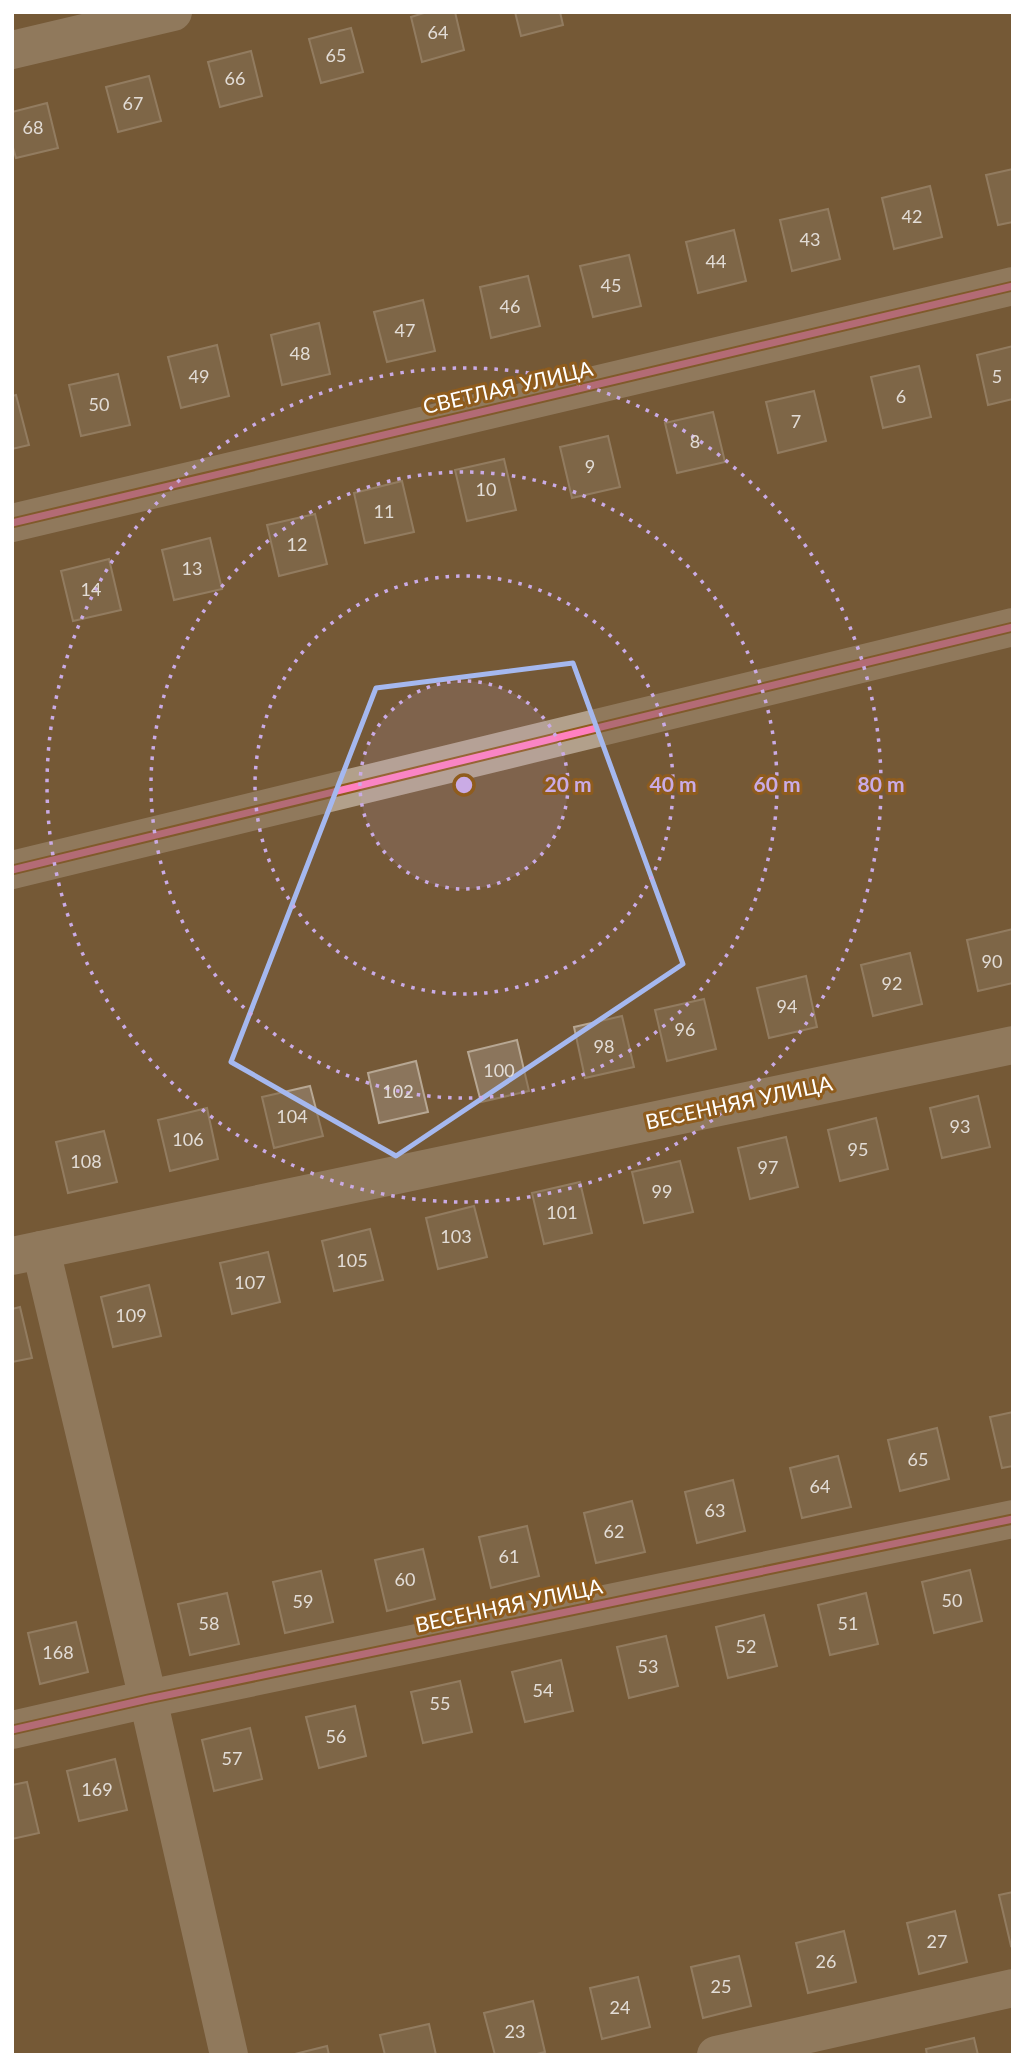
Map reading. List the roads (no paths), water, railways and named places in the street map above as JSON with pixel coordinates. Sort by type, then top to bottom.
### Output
[{"type":"street","points":[[12,50],[173,12]]},
{"type":"street","name":"СВЕТЛАЯ УЛИЦА","points":[[12,523],[1013,286]]},
{"type":"street","points":[[12,870],[1013,628]]},
{"type":"street","name":"ВЕСЕННЯЯ УЛИЦА","points":[[27,1253],[1013,1045]]},
{"type":"street","points":[[27,1253],[148,1699],[229,2055]]},
{"type":"street","name":"ВЕСЕННЯЯ УЛИЦА","points":[[12,1730],[148,1699],[1013,1519]]},
{"type":"street","points":[[716,2055],[1013,1988]]}]
